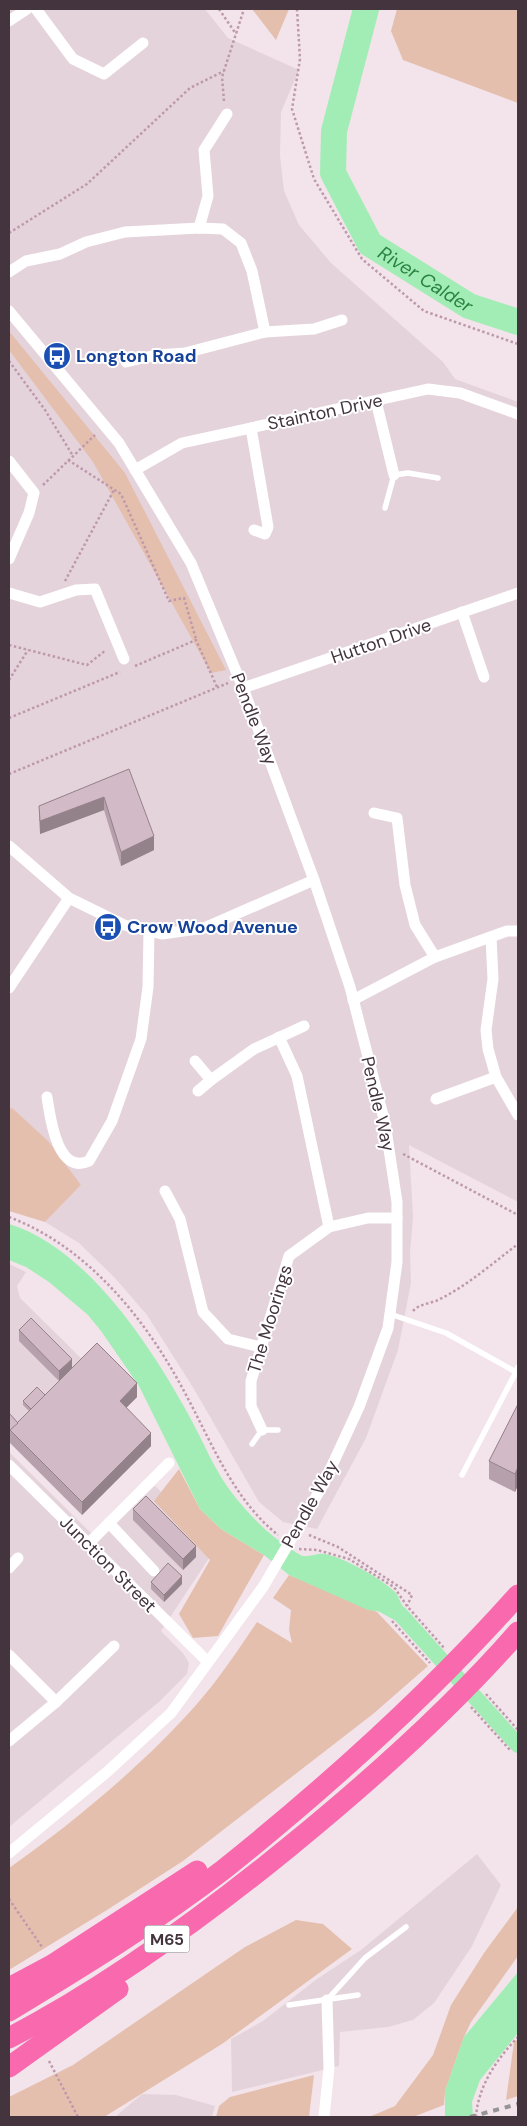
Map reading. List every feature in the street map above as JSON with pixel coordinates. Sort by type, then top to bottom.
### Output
[{"type":"highway","name":"M65","points":[[9,2011],[79,1969],[159,1916],[222,1870],[332,1779],[397,1721],[487,1631],[518,1596]]},
{"type":"highway","name":"M65","points":[[9,2038],[94,1989],[240,1887],[316,1825],[413,1740],[518,1632]]},
{"type":"highway","points":[[9,2067],[228,1911],[285,1863],[316,1825]]},
{"type":"highway","points":[[9,1988],[52,1966],[203,1867],[256,1842]]},
{"type":"street","points":[[9,22],[27,9]]},
{"type":"street","points":[[36,9],[73,59],[104,74],[143,44]]},
{"type":"street","points":[[199,228],[208,196],[204,150],[227,114]]},
{"type":"street","points":[[9,272],[26,261],[60,254],[86,242],[125,232],[199,228],[223,229],[241,243],[252,271],[265,332]]},
{"type":"street","name":"Pendle Way","points":[[9,311],[105,425],[135,470],[191,563],[241,683],[314,880],[353,1000],[389,1146],[398,1202],[398,1262],[388,1328],[360,1407],[323,1485],[263,1587],[171,1713],[107,1772],[9,1853]]},
{"type":"street","points":[[126,362],[156,355],[185,354],[265,332],[314,329],[342,320]]},
{"type":"street","name":"Stainton Drive","points":[[135,470],[182,443],[428,389],[460,393],[518,414]]},
{"type":"street","points":[[376,401],[394,475]]},
{"type":"street","points":[[251,428],[268,527],[265,534],[254,530]]},
{"type":"street","points":[[9,461],[34,492],[29,513],[9,559]]},
{"type":"street","points":[[9,593],[40,602],[76,590],[95,589],[128,665]]},
{"type":"street","name":"Hutton Drive","points":[[241,683],[518,593]]},
{"type":"street","points":[[462,612],[484,677]]},
{"type":"street","points":[[374,813],[397,818],[405,885],[415,925],[435,957]]},
{"type":"street","points":[[9,846],[68,898],[124,925],[162,934],[204,928],[314,880]]},
{"type":"street","points":[[9,988],[68,898]]},
{"type":"street","points":[[47,1097],[52,1127],[58,1144],[66,1156],[76,1163],[89,1161],[112,1121],[141,1039],[148,987],[149,931]]},
{"type":"street","points":[[353,1000],[435,957],[507,931],[518,931]]},
{"type":"street","points":[[491,937],[493,979],[486,1030],[488,1049],[496,1077],[518,1115]]},
{"type":"street","points":[[198,1091],[254,1049],[304,1026]]},
{"type":"street","points":[[279,1037],[297,1076],[329,1227]]},
{"type":"street","points":[[195,1061],[211,1080]]},
{"type":"street","points":[[436,1098],[496,1077]]},
{"type":"street","points":[[165,1191],[180,1219],[203,1312],[228,1339],[261,1347]]},
{"type":"street","name":"The Moorings","points":[[262,1430],[252,1406],[251,1381],[290,1256],[329,1227],[368,1218],[398,1218]]},
{"type":"street","points":[[88,1544],[170,1463]]},
{"type":"street","name":"Junction Street","points":[[9,1465],[208,1662]]},
{"type":"street","points":[[109,1523],[154,1571]]},
{"type":"street","points":[[9,1568],[18,1558]]},
{"type":"street","points":[[9,1741],[56,1702],[114,1646]]},
{"type":"street","points":[[9,1655],[56,1702]]},
{"type":"street","points":[[324,2117],[329,2068],[327,2000]]},
{"type":"lane","points":[[385,508],[394,475],[408,473],[438,478]]},
{"type":"lane","points":[[390,1314],[462,1340],[517,1369],[462,1475]]},
{"type":"lane","points":[[252,1444],[262,1430],[278,1430]]},
{"type":"lane","points":[[327,2000],[365,1958],[406,1927]]},
{"type":"lane","points":[[289,2005],[358,1995]]},
{"type":"path","points":[[219,9],[236,34]]},
{"type":"path","points":[[227,114],[222,96],[224,71],[244,9]]},
{"type":"path","points":[[297,9],[300,59],[292,109],[314,179],[362,259],[424,311],[518,344]]},
{"type":"path","points":[[9,233],[87,184],[190,88],[224,71]]},
{"type":"path","points":[[9,361],[45,410],[73,456]]},
{"type":"path","points":[[34,492],[105,425]]},
{"type":"path","points":[[68,460],[120,494],[170,602],[184,598],[196,640],[217,687]]},
{"type":"path","points":[[56,596],[114,490]]},
{"type":"path","points":[[9,645],[87,665],[116,640]]},
{"type":"path","points":[[9,718],[128,665],[196,640]]},
{"type":"path","points":[[9,680],[28,650]]},
{"type":"path","points":[[9,774],[217,687],[241,683]]},
{"type":"path","points":[[389,1146],[518,1215]]},
{"type":"path","points":[[9,1217],[46,1233],[69,1248],[123,1301],[147,1332],[184,1391],[222,1466],[242,1496],[260,1520],[284,1539]]},
{"type":"path","points":[[405,1319],[416,1307],[446,1295],[518,1244]]},
{"type":"path","points":[[292,1544],[299,1549],[317,1550],[349,1559],[394,1587],[407,1606],[412,1595],[338,1547],[297,1530]]},
{"type":"path","points":[[9,1899],[42,1947]]},
{"type":"path","points":[[476,2117],[477,2103],[482,2087],[518,2037]]},
{"type":"shaded area","points":[[9,9],[205,9],[228,38],[299,70],[281,112],[280,156],[284,191],[299,225],[331,263],[443,362],[455,379],[518,402],[518,1202],[409,1145],[413,1217],[410,1253],[411,1283],[398,1350],[366,1438],[317,1529],[283,1522],[259,1502],[194,1389],[147,1315],[115,1278],[79,1243],[45,1222],[81,1185],[11,1107],[9,1111]]},
{"type":"shaded area","points":[[252,9],[289,9],[276,40]]},
{"type":"shaded area","points":[[397,9],[518,9],[518,103],[403,60],[391,31]]},
{"type":"shaded area","points":[[9,331],[125,473],[226,670],[211,673],[93,462],[9,350]]},
{"type":"shaded area","points":[[11,1107],[48,1141],[81,1185],[45,1222],[9,1211],[9,1111]]},
{"type":"shaded area","points":[[9,1224],[37,1236],[64,1254],[89,1276],[113,1302],[135,1329],[172,1386],[228,1487],[260,1525],[274,1537],[303,1556],[325,1554],[333,1556],[372,1575],[396,1594],[404,1608],[400,1614],[368,1610],[289,1575],[264,1555],[221,1529],[200,1509],[139,1386],[101,1331],[88,1315],[49,1282],[26,1267],[9,1260]]},
{"type":"shaded area","points":[[9,1264],[26,1272],[17,1286],[20,1298],[86,1363],[9,1440]]},
{"type":"shaded area","points":[[9,1452],[97,1539],[155,1486],[217,1546],[161,1631],[183,1653],[189,1663],[187,1674],[160,1701],[9,1827]]},
{"type":"shaded area","points":[[179,1469],[200,1509],[221,1529],[264,1555],[218,1636],[193,1638],[179,1614],[210,1560],[154,1501]]},
{"type":"shaded area","points":[[289,1575],[377,1612],[428,1666],[373,1714],[183,1861],[9,1970],[9,1868],[107,1792],[176,1727],[228,1664],[257,1622],[292,1643],[289,1630],[291,1610],[273,1598]]},
{"type":"shaded area","points":[[477,1854],[501,1885],[472,1946],[434,2003],[413,2020],[388,2027],[340,2032],[339,2066],[232,2092],[231,2039],[263,2021],[317,1979],[361,1950]]},
{"type":"shaded area","points":[[518,1907],[518,1956],[471,2022],[445,2091],[444,2105],[413,2117],[369,2117],[395,2106],[433,2055],[451,2005],[484,1953]]},
{"type":"shaded area","points":[[296,1920],[323,1924],[352,1949],[222,2044],[104,2117],[9,2117],[9,2097],[73,2065],[245,1947]]},
{"type":"shaded area","points":[[518,1972],[518,2033],[480,2080],[472,2102],[473,2117],[445,2117],[445,2091],[464,2037]]},
{"type":"shaded area","points":[[518,2039],[518,2096],[506,2100],[514,2042]]},
{"type":"shaded area","points":[[314,2075],[309,2117],[216,2117],[219,2106],[230,2097]]},
{"type":"shaded area","points":[[142,2094],[176,2095],[215,2106],[212,2117],[115,2117]]},
{"type":"building","points":[[129,769],[154,836],[121,852],[104,797],[40,821],[39,806]]},
{"type":"building","points":[[31,1318],[72,1359],[59,1371],[19,1330]]},
{"type":"building","points":[[97,1343],[137,1383],[120,1401],[151,1433],[82,1502],[10,1430]]},
{"type":"building","points":[[37,1387],[45,1395],[31,1409],[23,1401]]},
{"type":"building","points":[[518,1404],[518,1467],[515,1474],[489,1461]]},
{"type":"building","points":[[9,1413],[18,1423],[9,1431]]},
{"type":"building","points":[[146,1496],[196,1546],[183,1559],[133,1509]]},
{"type":"building","points":[[168,1563],[182,1576],[164,1595],[151,1582]]},
{"type":"waterway","name":"River Calder","points":[[366,9],[334,131],[333,173],[370,244],[469,306],[518,322]]},
{"type":"waterway","points":[[380,1603],[400,1614],[518,1745]]},
{"type":"railway","points":[[470,2117],[518,2104]]},
{"type":"place","name":"Longton Road","points":[[57,356]]},
{"type":"place","name":"Crow Wood Avenue","points":[[108,927]]}]
